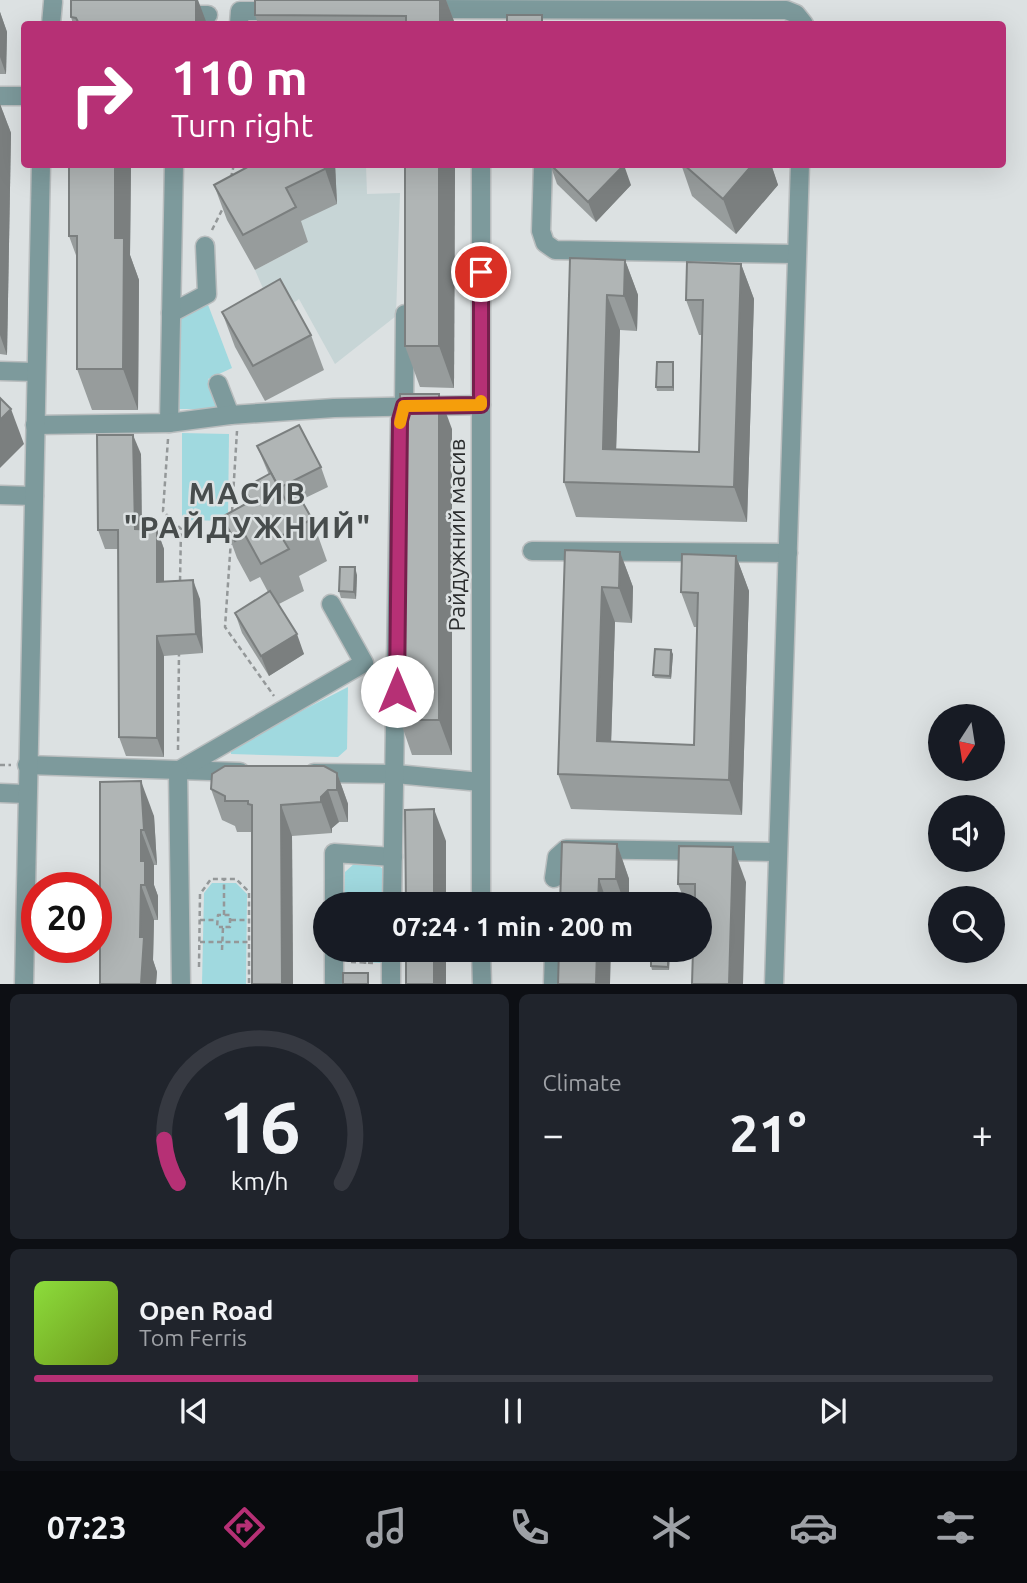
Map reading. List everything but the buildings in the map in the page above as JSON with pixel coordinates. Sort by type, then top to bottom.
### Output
[{"type":"street","points":[[51,21],[53,2]]},
{"type":"street","points":[[414,9],[483,17],[786,10],[796,14],[802,21]]},
{"type":"street","points":[[240,21],[240,11],[293,11]]},
{"type":"street","points":[[168,15],[208,15]]},
{"type":"street","points":[[0,96],[21,96]]},
{"type":"street","points":[[24,984],[41,168]]},
{"type":"street","points":[[169,422],[174,168]]},
{"type":"street","name":"Райдужний масив","points":[[481,168],[481,892]]},
{"type":"street","points":[[543,168],[541,231],[545,243],[555,250],[795,254]]},
{"type":"street","points":[[774,984],[800,168]]},
{"type":"street","points":[[171,313],[207,294],[205,246]]},
{"type":"street","points":[[392,892],[400,420],[404,406],[405,299]]},
{"type":"street","points":[[0,371],[36,372]]},
{"type":"street","points":[[218,384],[234,414]]},
{"type":"street","points":[[35,425],[169,422],[234,414],[481,405]]},
{"type":"street","points":[[0,495],[34,496]]},
{"type":"street","points":[[532,551],[788,553]]},
{"type":"street","points":[[331,604],[364,663]]},
{"type":"street","points":[[178,771],[364,663],[397,663]]},
{"type":"street","points":[[27,765],[260,772]]},
{"type":"street","points":[[178,771],[181,984]]},
{"type":"street","points":[[301,773],[396,774],[480,782]]},
{"type":"street","points":[[0,793],[26,794]]},
{"type":"street","points":[[554,878],[557,857],[566,849],[777,852]]},
{"type":"street","points":[[334,892],[334,853],[393,857]]},
{"type":"street","points":[[334,984],[340,962]]},
{"type":"street","points":[[387,962],[391,984]]},
{"type":"street","points":[[481,962],[482,984]]},
{"type":"street","points":[[553,984],[554,962]]},
{"type":"path","points":[[231,178],[233,168]]},
{"type":"path","points":[[205,246],[225,204]]},
{"type":"path","points":[[232,521],[234,414]]},
{"type":"path","points":[[169,422],[163,511],[181,529],[180,583]]},
{"type":"path","points":[[231,534],[225,627],[284,708]]},
{"type":"path","points":[[178,771],[179,650]]},
{"type":"path","points":[[199,976],[200,894],[211,879],[236,879],[249,892],[249,984]]},
{"type":"path","points":[[224,879],[224,915]]},
{"type":"path","points":[[344,888],[347,892]]},
{"type":"path","points":[[218,915],[224,915],[230,915],[230,927],[217,927],[218,915]]},
{"type":"path","points":[[200,920],[217,920]]},
{"type":"path","points":[[231,920],[249,920]]},
{"type":"path","points":[[222,950],[223,927]]},
{"type":"path","points":[[200,942],[249,942]]},
{"type":"path","points":[[359,962],[371,962]]},
{"type":"path","points":[[243,978],[249,977]]},
{"type":"shaded area","points":[[329,168],[366,168],[367,194],[400,193],[396,316],[335,364],[299,299],[275,316],[255,270],[308,242],[282,191]]},
{"type":"shaded area","points":[[207,302],[232,368],[208,379],[219,409],[176,409],[178,318]]},
{"type":"shaded area","points":[[182,433],[229,434],[228,521],[182,520]]},
{"type":"shaded area","points":[[348,687],[347,749],[338,757],[231,754],[231,747]]},
{"type":"shaded area","points":[[355,863],[377,864],[386,872],[387,892],[344,892],[345,872]]},
{"type":"shaded area","points":[[212,883],[236,883],[247,894],[246,984],[202,984],[204,893]]},
{"type":"slow traffic","points":[[400,423],[404,406],[481,405],[481,401]]},
{"type":"district","name":"МАСИВ \"РАЙДУЖНИЙ\"","points":[[248,510]]},
{"type":"route","points":[[397,691],[400,420],[404,406],[481,405],[481,272]]}]
